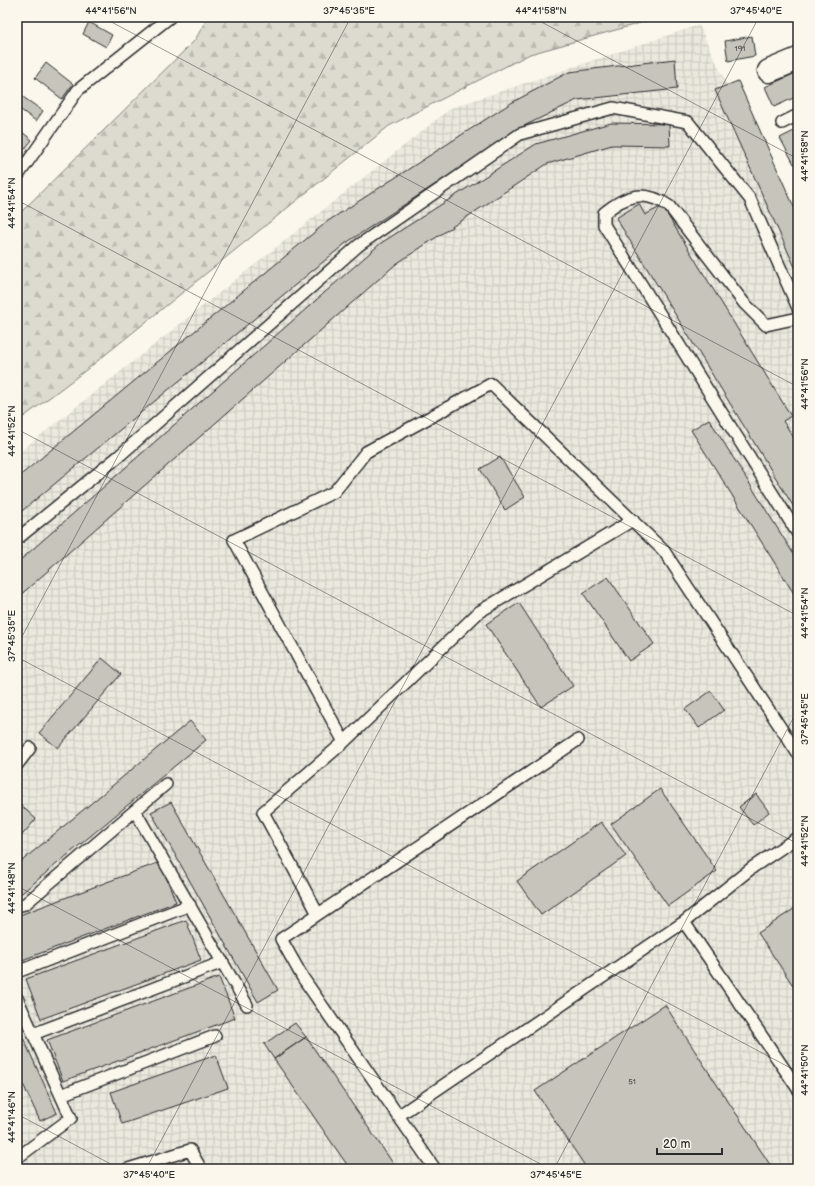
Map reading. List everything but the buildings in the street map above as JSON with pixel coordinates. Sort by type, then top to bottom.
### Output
[{"type":"street","points":[[769,71],[798,59]]},
{"type":"lane","points":[[17,177],[78,90],[170,17]]},
{"type":"lane","points":[[17,539],[119,456],[359,245],[520,134],[613,108],[688,122],[750,199],[798,308]]},
{"type":"lane","points":[[782,123],[798,115]]},
{"type":"lane","points":[[798,318],[766,325],[744,303],[669,206],[658,198],[633,195],[615,204],[604,213],[604,225],[798,534]]},
{"type":"lane","points":[[344,742],[234,540],[334,492],[366,452],[491,384],[664,551],[798,754]]},
{"type":"lane","points":[[318,914],[263,812],[344,742],[479,612],[632,520]]},
{"type":"lane","points":[[435,1169],[303,978],[281,939],[578,740]]},
{"type":"lane","points":[[17,765],[30,748]]},
{"type":"lane","points":[[17,906],[25,904],[166,784]]},
{"type":"lane","points":[[135,810],[247,1005]]},
{"type":"lane","points":[[398,1116],[684,922],[753,867],[798,837]]},
{"type":"lane","points":[[17,972],[190,906]]},
{"type":"lane","points":[[684,922],[798,1089]]},
{"type":"lane","points":[[33,1034],[222,962]]},
{"type":"lane","points":[[17,998],[71,1118],[17,1158]]},
{"type":"lane","points":[[61,1095],[215,1036]]},
{"type":"lane","points":[[128,1169],[190,1150],[201,1169]]},
{"type":"shaded area","points":[[699,25],[798,238],[798,1169],[17,1169],[17,454],[451,108]]},
{"type":"green space","points":[[208,17],[662,17],[530,54],[389,126],[90,367],[17,422],[17,216],[195,40]]}]
